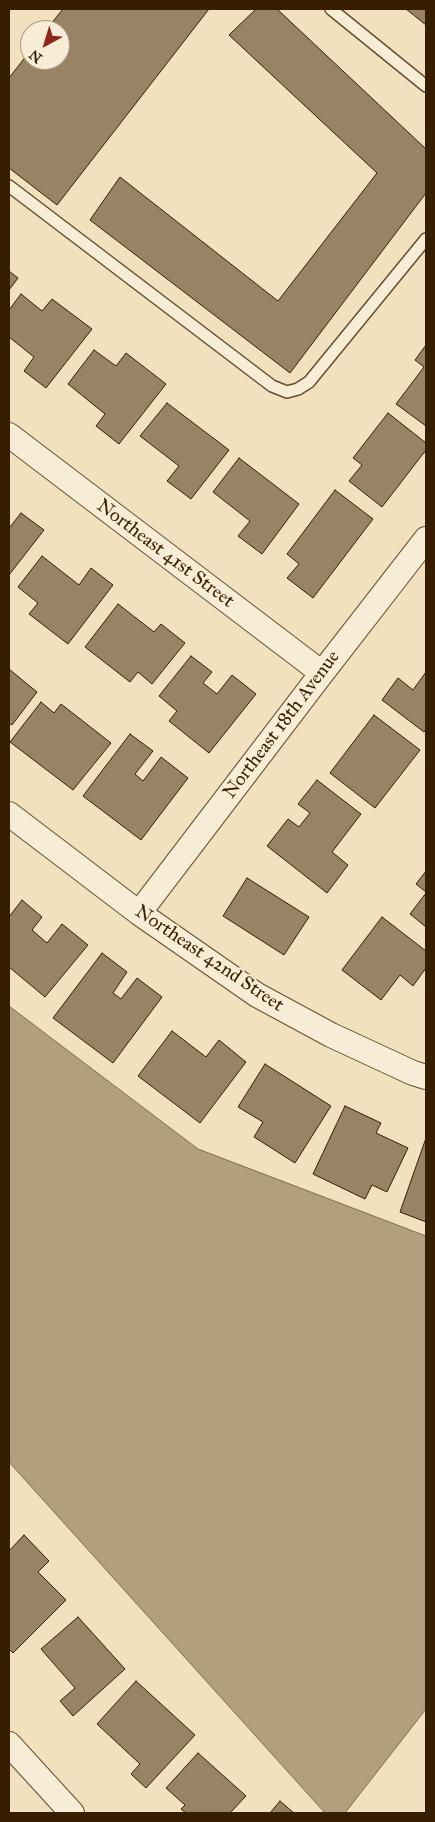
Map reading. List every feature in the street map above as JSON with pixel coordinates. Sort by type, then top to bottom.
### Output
[{"type":"street","name":"Northeast 41st Street","points":[[9,435],[322,672]]},
{"type":"street","name":"Northeast 18th Avenue","points":[[139,913],[322,672],[426,539]]},
{"type":"street","name":"Northeast 42nd Street","points":[[9,814],[139,913],[257,995],[331,1035],[422,1069]]},
{"type":"street","points":[[9,1744],[72,1813]]},
{"type":"lane","points":[[331,9],[426,86]]},
{"type":"lane","points":[[9,186],[272,386],[287,392],[298,389],[309,382],[426,239]]},
{"type":"shaded area","points":[[9,1006],[198,1149],[426,1236],[426,1709],[345,1813],[325,1813],[9,1462]]},
{"type":"building","points":[[63,9],[209,9],[57,205],[9,168],[9,78],[20,64],[20,70],[70,70],[70,20],[54,20]]},
{"type":"building","points":[[256,9],[277,9],[426,149],[426,193],[290,373],[90,220],[120,177],[278,301],[377,173],[229,35]]},
{"type":"building","points":[[406,9],[426,9],[426,25]]},
{"type":"building","points":[[9,271],[18,278],[9,290]]},
{"type":"building","points":[[21,294],[42,311],[52,299],[92,329],[46,388],[24,371],[34,357],[9,337],[9,310]]},
{"type":"building","points":[[426,345],[426,426],[396,404],[424,367],[415,360]]},
{"type":"building","points":[[94,350],[116,366],[126,353],[166,384],[119,444],[96,426],[105,414],[68,384]]},
{"type":"building","points":[[167,403],[229,450],[191,499],[167,481],[179,466],[140,436]]},
{"type":"building","points":[[388,413],[426,443],[426,450],[382,507],[349,481],[362,465],[353,458]]},
{"type":"building","points":[[239,458],[299,504],[262,554],[238,536],[250,521],[213,492]]},
{"type":"building","points":[[335,490],[373,519],[313,598],[287,578],[299,564],[287,554]]},
{"type":"building","points":[[21,513],[44,530],[9,575],[9,526]]},
{"type":"building","points":[[42,556],[79,585],[91,568],[113,585],[68,644],[29,614],[38,603],[18,587]]},
{"type":"building","points":[[118,604],[154,632],[161,624],[185,643],[152,684],[138,672],[130,682],[85,647]]},
{"type":"building","points":[[191,656],[212,672],[203,683],[217,694],[232,675],[256,694],[209,753],[169,721],[177,711],[159,696]]},
{"type":"building","points":[[9,669],[37,692],[12,725],[9,723]]},
{"type":"building","points":[[426,672],[426,729],[424,732],[382,700],[398,678],[413,690]]},
{"type":"building","points":[[41,702],[54,713],[61,704],[111,743],[73,790],[10,742]]},
{"type":"building","points":[[374,715],[420,750],[375,808],[330,773]]},
{"type":"building","points":[[130,734],[153,751],[135,774],[143,781],[161,757],[188,778],[141,840],[83,796]]},
{"type":"building","points":[[317,780],[361,814],[332,852],[348,865],[327,893],[267,846],[288,819],[299,827],[310,813],[298,804]]},
{"type":"building","points":[[426,871],[426,892],[416,884]]},
{"type":"building","points":[[247,878],[309,917],[284,955],[223,916]]},
{"type":"building","points":[[426,893],[426,927],[410,914]]},
{"type":"building","points":[[22,900],[42,917],[32,930],[47,943],[62,924],[88,945],[45,997],[9,967],[9,917]]},
{"type":"building","points":[[382,917],[426,951],[426,968],[413,986],[400,975],[381,1000],[342,970]]},
{"type":"building","points":[[102,953],[127,972],[113,993],[121,999],[137,978],[162,997],[113,1063],[53,1018]]},
{"type":"building","points":[[172,1031],[206,1057],[219,1040],[246,1062],[200,1123],[138,1076]]},
{"type":"building","points":[[265,1064],[331,1106],[295,1163],[254,1137],[263,1122],[238,1107]]},
{"type":"building","points":[[345,1106],[381,1123],[376,1133],[408,1148],[387,1192],[372,1185],[365,1199],[313,1174]]},
{"type":"building","points":[[426,1138],[426,1222],[400,1212]]},
{"type":"building","points":[[24,1535],[49,1561],[38,1572],[66,1600],[13,1653],[9,1649],[9,1551]]},
{"type":"building","points":[[78,1617],[125,1669],[73,1716],[60,1701],[75,1688],[41,1649]]},
{"type":"building","points":[[136,1681],[195,1735],[146,1788],[131,1774],[140,1764],[97,1724]]},
{"type":"building","points":[[198,1753],[246,1796],[230,1813],[186,1813],[181,1809],[185,1805],[166,1788]]},
{"type":"building","points":[[280,1801],[294,1813],[270,1813]]}]
